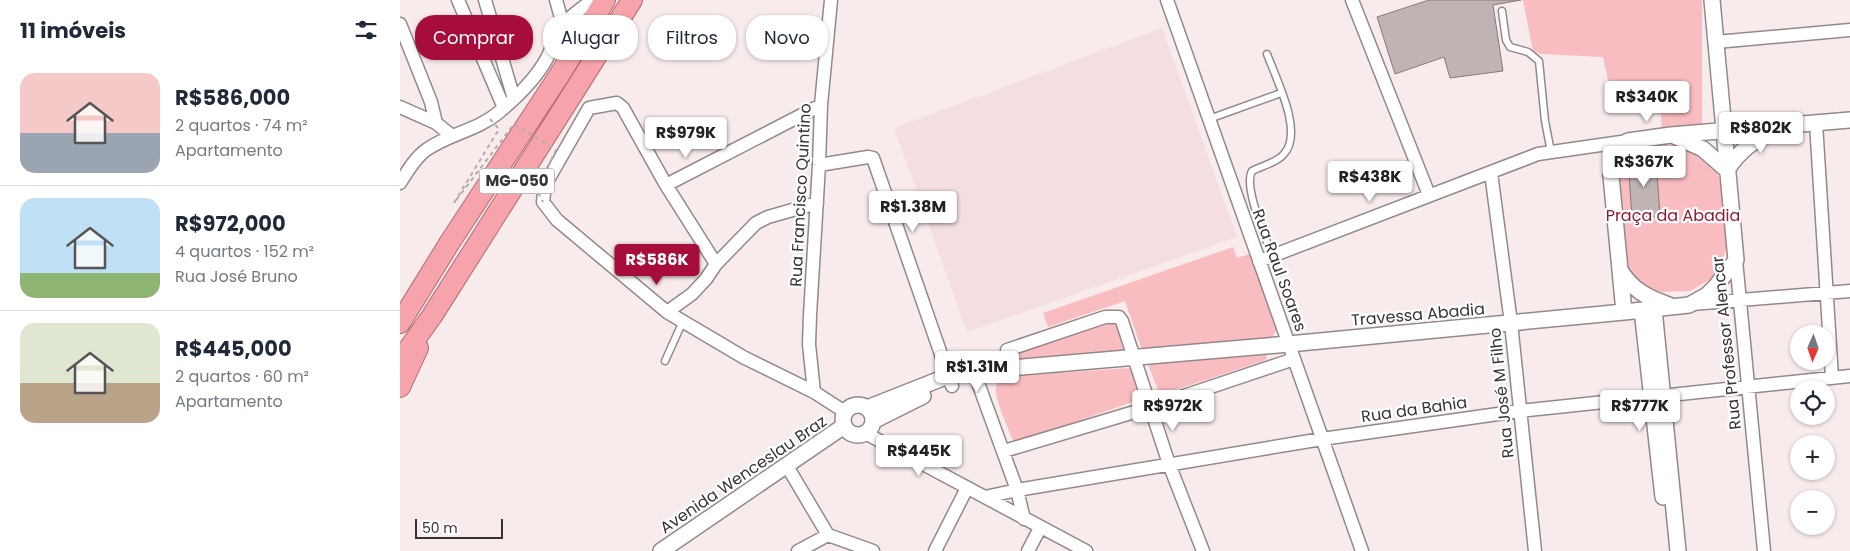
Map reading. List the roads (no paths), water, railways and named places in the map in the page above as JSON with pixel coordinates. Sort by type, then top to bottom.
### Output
[{"type":"highway","name":"MG-050","points":[[400,323],[606,0]]},
{"type":"highway","name":"MG-050","points":[[400,361],[432,316],[632,0]]},
{"type":"highway","points":[[400,300],[450,242]]},
{"type":"highway","points":[[400,387],[432,316]]},
{"type":"street","points":[[458,0],[504,108]]},
{"type":"street","points":[[485,0],[514,99]]},
{"type":"street","points":[[556,0],[560,15]]},
{"type":"street","points":[[575,15],[592,0]]},
{"type":"street","name":"Rua Francisco Quintino","points":[[814,392],[809,344],[821,105],[831,0]]},
{"type":"street","name":"Rua Raul Soares","points":[[1167,0],[1362,551]]},
{"type":"street","points":[[1352,0],[1429,196]]},
{"type":"street","name":"Rua Professor Alencar","points":[[1712,0],[1764,551]]},
{"type":"street","points":[[400,24],[431,102],[436,123]]},
{"type":"street","points":[[1716,42],[1850,30]]},
{"type":"street","points":[[400,183],[425,151],[452,136],[467,131],[490,119],[504,108],[535,78],[546,60]]},
{"type":"street","points":[[716,264],[666,185],[623,108],[617,104],[589,108],[545,185],[543,202],[557,220],[667,312],[743,356],[814,392],[858,422],[967,488],[1086,551]]},
{"type":"street","points":[[666,185],[821,105]]},
{"type":"street","points":[[400,107],[436,123],[452,136]]},
{"type":"street","points":[[1259,261],[1524,159],[1551,152],[1671,135],[1850,120]]},
{"type":"street","points":[[1816,122],[1832,378]]},
{"type":"street","points":[[1671,135],[1703,149],[1727,170],[1733,160],[1747,146],[1783,126]]},
{"type":"street","points":[[1624,312],[1610,176],[1615,160],[1628,141]]},
{"type":"street","points":[[819,165],[868,157],[872,158],[950,381]]},
{"type":"street","name":"Rua José M Filho","points":[[1491,173],[1510,323],[1535,551]]},
{"type":"street","points":[[667,312],[692,294],[706,279],[716,264],[756,223],[768,216],[817,203]]},
{"type":"street","points":[[1689,304],[1707,295],[1736,260]]},
{"type":"street","points":[[1620,269],[1627,281],[1643,295],[1673,306]]},
{"type":"street","name":"Travessa Abadia","points":[[950,381],[979,373],[1624,312],[1689,304],[1850,291]]},
{"type":"street","points":[[1648,309],[1657,396],[1678,551]]},
{"type":"street","points":[[1007,350],[1105,317],[1116,316],[1122,320],[1169,464],[1203,551]]},
{"type":"street","points":[[1004,451],[1151,407],[1294,359]]},
{"type":"street","points":[[979,373],[1017,490],[1024,519]]},
{"type":"street","name":"Rua da Bahia","points":[[985,497],[1322,439],[1519,411],[1850,376]]},
{"type":"street","name":"Avenida Wenceslau Braz","points":[[676,551],[858,422],[914,399],[950,381]]},
{"type":"street","points":[[1657,396],[1668,551]]},
{"type":"street","points":[[790,470],[828,535],[873,551]]},
{"type":"street","name":"Avenida Wenceslau Braz","points":[[661,551],[790,470]]},
{"type":"street","points":[[935,551],[967,488]]},
{"type":"street","points":[[1028,551],[1040,528]]},
{"type":"street","points":[[798,551],[828,535]]},
{"type":"lane","points":[[1502,11],[1506,40],[1510,47],[1528,52],[1539,61],[1545,121],[1551,152]]},
{"type":"lane","points":[[1267,54],[1288,111],[1292,129],[1292,139],[1289,148],[1282,157],[1252,171],[1249,177],[1252,196],[1272,256]]},
{"type":"lane","points":[[1209,119],[1281,93]]},
{"type":"lane","points":[[665,361],[683,321]]},
{"type":"park label","name":"Praça da Abadia","points":[[1673,215]]}]
